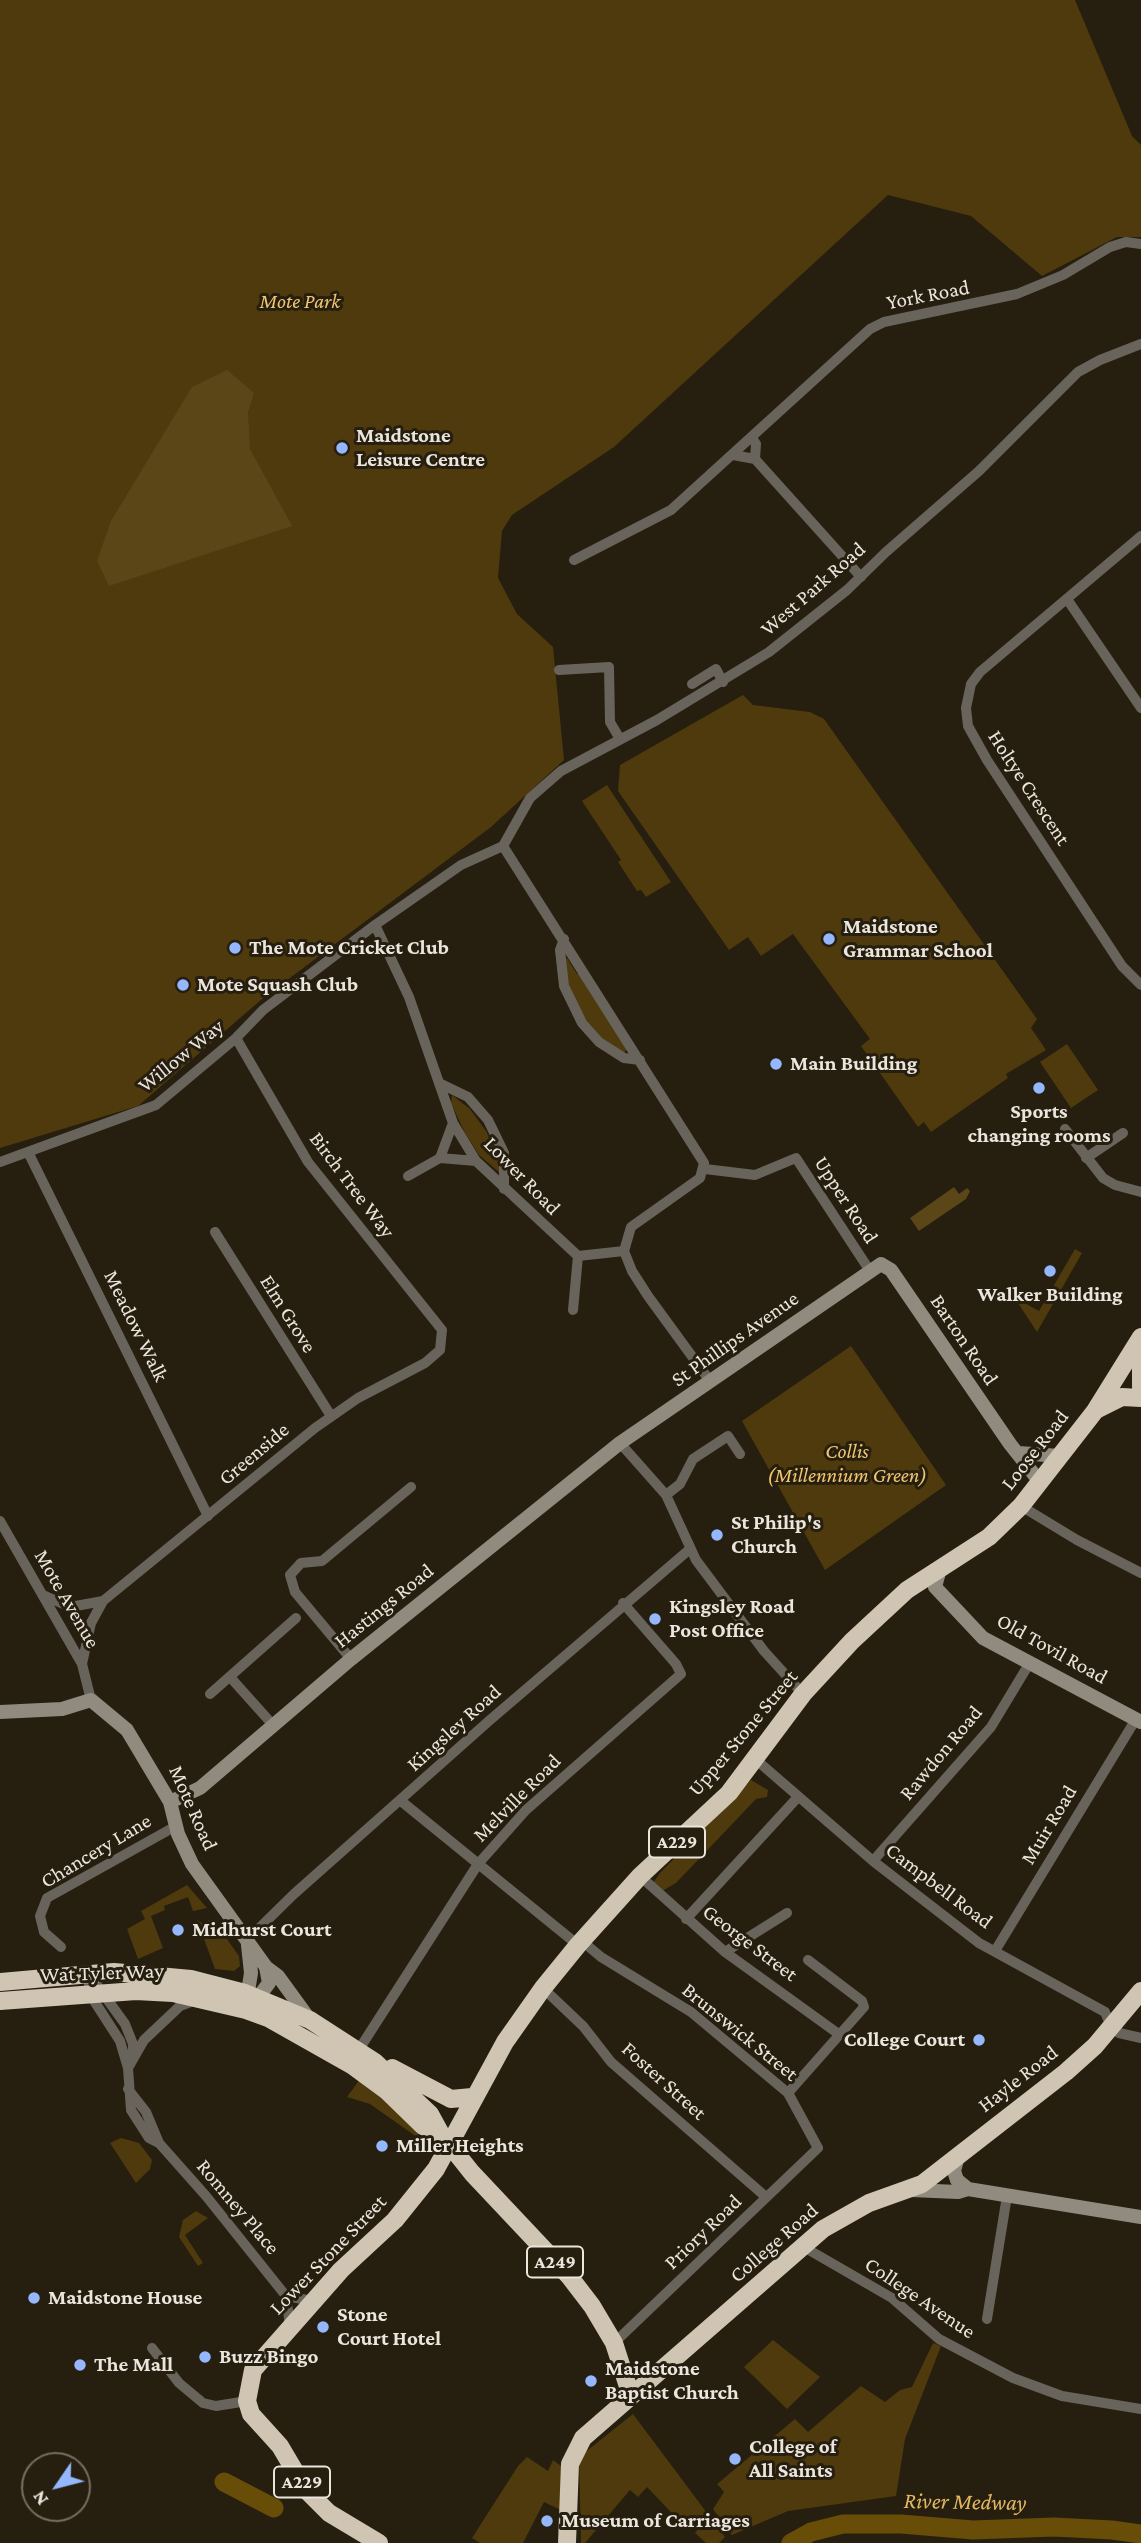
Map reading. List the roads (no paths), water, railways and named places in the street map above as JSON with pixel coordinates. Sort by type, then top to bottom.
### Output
[{"type":"highway","name":"Loose Road","points":[[940,1569],[989,1537],[1021,1506],[1095,1411],[1141,1337]]},
{"type":"highway","points":[[1141,1360],[1141,1387]]},
{"type":"highway","name":"A229","points":[[1095,1411],[1122,1397],[1141,1398]]},
{"type":"highway","name":"Upper Stone Street","points":[[446,2140],[505,2042],[543,1988],[580,1943],[640,1876],[729,1793],[803,1694],[896,1600],[940,1569]]},
{"type":"highway","name":"Wat Tyler Way","points":[[0,1982],[89,1974],[149,1973],[250,2000]]},
{"type":"highway","name":"Hayle Road","points":[[911,2190],[1066,2072],[1111,2027],[1141,1991]]},
{"type":"highway","name":"Wat Tyler Way","points":[[0,2001],[164,1993],[197,1999],[250,2000]]},
{"type":"highway","name":"Mote Road","points":[[250,2000],[310,2020],[375,2062],[426,2109],[435,2119],[446,2140]]},
{"type":"highway","name":"A249","points":[[250,2000],[268,2018],[353,2066],[423,2126],[446,2140],[472,2173],[569,2276],[602,2320],[625,2370],[631,2396]]},
{"type":"highway","name":"A249","points":[[375,2062],[401,2072],[443,2096],[465,2100],[472,2097]]},
{"type":"highway","name":"Lower Stone Street","points":[[247,2400],[253,2370],[313,2301],[368,2243],[395,2220],[436,2169],[446,2140]]},
{"type":"highway","name":"College Road","points":[[567,2543],[568,2481],[576,2450],[583,2438],[709,2331],[802,2246],[843,2215],[911,2190]]},
{"type":"highway","name":"A229","points":[[247,2400],[251,2414],[280,2446],[311,2496],[329,2513],[379,2543]]},
{"type":"street","name":"York Road","points":[[574,560],[663,516],[876,325],[1017,294],[1063,275],[1110,247],[1126,242],[1141,244]]},
{"type":"street","name":"West Park Road","points":[[503,846],[530,798],[561,771],[723,682],[769,652],[861,577],[979,471],[1078,372],[1141,344]]},
{"type":"street","points":[[752,438],[756,444],[755,459]]},
{"type":"street","points":[[733,455],[755,459],[861,577]]},
{"type":"street","name":"Holtye Crescent","points":[[1141,536],[976,677],[967,699],[966,717],[977,744],[1026,820],[1122,966],[1141,985]]},
{"type":"street","points":[[1067,600],[1141,708]]},
{"type":"street","points":[[559,670],[609,667],[610,722],[620,739]]},
{"type":"street","points":[[692,684],[716,669],[723,682]]},
{"type":"street","points":[[503,846],[699,1152],[705,1169],[700,1178],[631,1227],[624,1251],[638,1279],[710,1381]]},
{"type":"street","name":"Willow Way","points":[[0,1162],[29,1154],[156,1105],[236,1038],[263,1010],[374,925],[461,865],[503,846]]},
{"type":"street","name":"Lower Road","points":[[374,925],[409,998],[453,1123],[476,1161],[578,1256]]},
{"type":"street","points":[[564,939],[559,950],[564,986],[582,1023],[598,1042],[624,1058],[640,1060]]},
{"type":"street","name":"Birch Tree Way","points":[[236,1038],[308,1162],[442,1330],[440,1350]]},
{"type":"street","points":[[439,1083],[468,1097],[488,1120],[506,1162],[504,1189]]},
{"type":"street","points":[[440,1158],[453,1123]]},
{"type":"street","points":[[1065,1129],[1108,1182],[1141,1192]]},
{"type":"street","points":[[1087,1158],[1123,1133]]},
{"type":"street","name":"Meadow Walk","points":[[29,1154],[208,1516]]},
{"type":"street","points":[[408,1176],[440,1158],[476,1161]]},
{"type":"street","name":"Upper Road","points":[[705,1169],[755,1175],[796,1158],[870,1271]]},
{"type":"street","name":"Elm Grove","points":[[215,1231],[331,1416]]},
{"type":"street","points":[[573,1310],[578,1256],[624,1251]]},
{"type":"street","name":"Barton Road","points":[[870,1271],[881,1264],[891,1270],[1040,1482]]},
{"type":"street","name":"St Phillips Avenue","points":[[621,1441],[870,1271]]},
{"type":"street","name":"Greenside","points":[[82,1664],[91,1623],[103,1601],[331,1416],[425,1363],[440,1350]]},
{"type":"street","points":[[666,1495],[680,1484],[693,1459],[728,1436],[740,1454]]},
{"type":"street","points":[[621,1441],[666,1495],[690,1549],[731,1608],[803,1694]]},
{"type":"street","name":"Hastings Road","points":[[170,1802],[200,1788],[351,1659],[621,1441]]},
{"type":"street","points":[[1019,1453],[1060,1456]]},
{"type":"street","points":[[351,1659],[295,1592],[290,1575],[301,1563],[322,1561],[411,1487]]},
{"type":"street","points":[[1021,1506],[1077,1540],[1141,1573]]},
{"type":"street","name":"Mote Avenue","points":[[0,1521],[82,1664],[91,1700]]},
{"type":"street","name":"Kingsley Road","points":[[247,1940],[294,1894],[623,1603],[690,1549]]},
{"type":"street","name":"Old Tovil Road","points":[[940,1569],[935,1587],[983,1638],[1139,1720]]},
{"type":"street","points":[[42,1595],[70,1607],[103,1601]]},
{"type":"street","name":"Melville Road","points":[[358,2051],[478,1864],[526,1810],[681,1674],[676,1664],[623,1603]]},
{"type":"street","points":[[210,1694],[296,1618]]},
{"type":"street","name":"Rawdon Road","points":[[873,1861],[991,1727],[1029,1664]]},
{"type":"street","points":[[230,1677],[273,1725]]},
{"type":"street","points":[[0,1712],[62,1709],[91,1700]]},
{"type":"street","name":"Mote Road","points":[[91,1700],[127,1730],[170,1802],[176,1826],[197,1872],[266,1967],[278,1976],[310,2020]]},
{"type":"street","name":"Muir Road","points":[[995,1951],[1139,1720]]},
{"type":"street","name":"Campbell Road","points":[[754,1758],[873,1861],[979,1943],[1105,2012],[1111,2027]]},
{"type":"street","points":[[686,1919],[799,1797]]},
{"type":"street","name":"Brunswick Street","points":[[401,1801],[580,1943],[691,2011],[788,2094],[818,2148]]},
{"type":"street","name":"Chancery Lane","points":[[61,1947],[44,1932],[40,1916],[47,1898],[176,1826]]},
{"type":"street","name":"George Street","points":[[640,1876],[726,1952],[840,2035]]},
{"type":"street","points":[[726,1952],[787,1913]]},
{"type":"street","points":[[247,1940],[251,1973],[250,2000]]},
{"type":"street","points":[[788,2094],[861,2013],[864,2004],[808,1960]]},
{"type":"street","points":[[250,2000],[269,1983],[266,1967]]},
{"type":"street","points":[[89,1974],[93,1996]]},
{"type":"street","name":"Romney Place","points":[[89,1974],[93,1996],[120,2041],[128,2068],[131,2110],[149,2138],[159,2143]]},
{"type":"street","name":"Foster Street","points":[[543,1988],[583,2026],[611,2062],[766,2197]]},
{"type":"street","name":"Romney Place","points":[[93,1996],[125,2024],[133,2044],[133,2058],[128,2068]]},
{"type":"street","points":[[133,2058],[144,2040],[180,2006],[197,1999]]},
{"type":"street","points":[[1111,2027],[1141,2038]]},
{"type":"street","name":"Romney Place","points":[[128,2088],[146,2112],[159,2143],[206,2196],[286,2296]]},
{"type":"street","name":"Priory Road","points":[[614,2343],[818,2148]]},
{"type":"street","points":[[958,2156],[954,2171],[957,2180],[968,2189]]},
{"type":"street","name":"College Road","points":[[911,2190],[958,2192],[968,2189],[1141,2217]]},
{"type":"street","points":[[987,2319],[1007,2196]]},
{"type":"street","name":"College Avenue","points":[[802,2246],[892,2298],[939,2339],[1013,2378],[1062,2396],[1141,2409]]},
{"type":"street","points":[[290,2326],[286,2296],[313,2301]]},
{"type":"street","points":[[152,2348],[191,2395],[203,2403],[216,2406],[247,2400]]},
{"type":"waterway","points":[[224,2482],[274,2508]]},
{"type":"waterway","name":"River Medway","points":[[791,2543],[811,2532],[843,2524],[901,2524],[973,2530],[1054,2527],[1141,2534]]},
{"type":"place","name":"Maidstone Leisure Centre","points":[[342,448]]},
{"type":"place","name":"Maidstone Grammar School","points":[[829,939]]},
{"type":"place","name":"The Mote Cricket Club","points":[[235,948]]},
{"type":"place","name":"Mote Squash Club","points":[[183,985]]},
{"type":"place","name":"Main Building","points":[[776,1064]]},
{"type":"place","name":"Sports changing rooms","points":[[1039,1088]]},
{"type":"place","name":"Walker Building","points":[[1050,1271]]},
{"type":"place","name":"St Philip's Church","points":[[717,1535]]},
{"type":"place","name":"Kingsley Road Post Office","points":[[655,1619]]},
{"type":"place","name":"Midhurst Court","points":[[178,1930]]},
{"type":"place","name":"College Court","points":[[979,2040]]},
{"type":"place","name":"Miller Heights","points":[[382,2146]]},
{"type":"place","name":"Maidstone House","points":[[34,2298]]},
{"type":"place","name":"Stone Court Hotel","points":[[323,2327]]},
{"type":"place","name":"Buzz Bingo","points":[[205,2357]]},
{"type":"place","name":"The Mall","points":[[80,2365]]},
{"type":"place","name":"Maidstone Baptist Church","points":[[591,2381]]},
{"type":"place","name":"College of All Saints","points":[[735,2459]]},
{"type":"place","name":"Museum of Carriages","points":[[547,2521]]},
{"type":"park label","name":"Mote Park","points":[[300,302]]},
{"type":"park label","name":"Collis (Millennium Green)","points":[[847,1464]]}]
